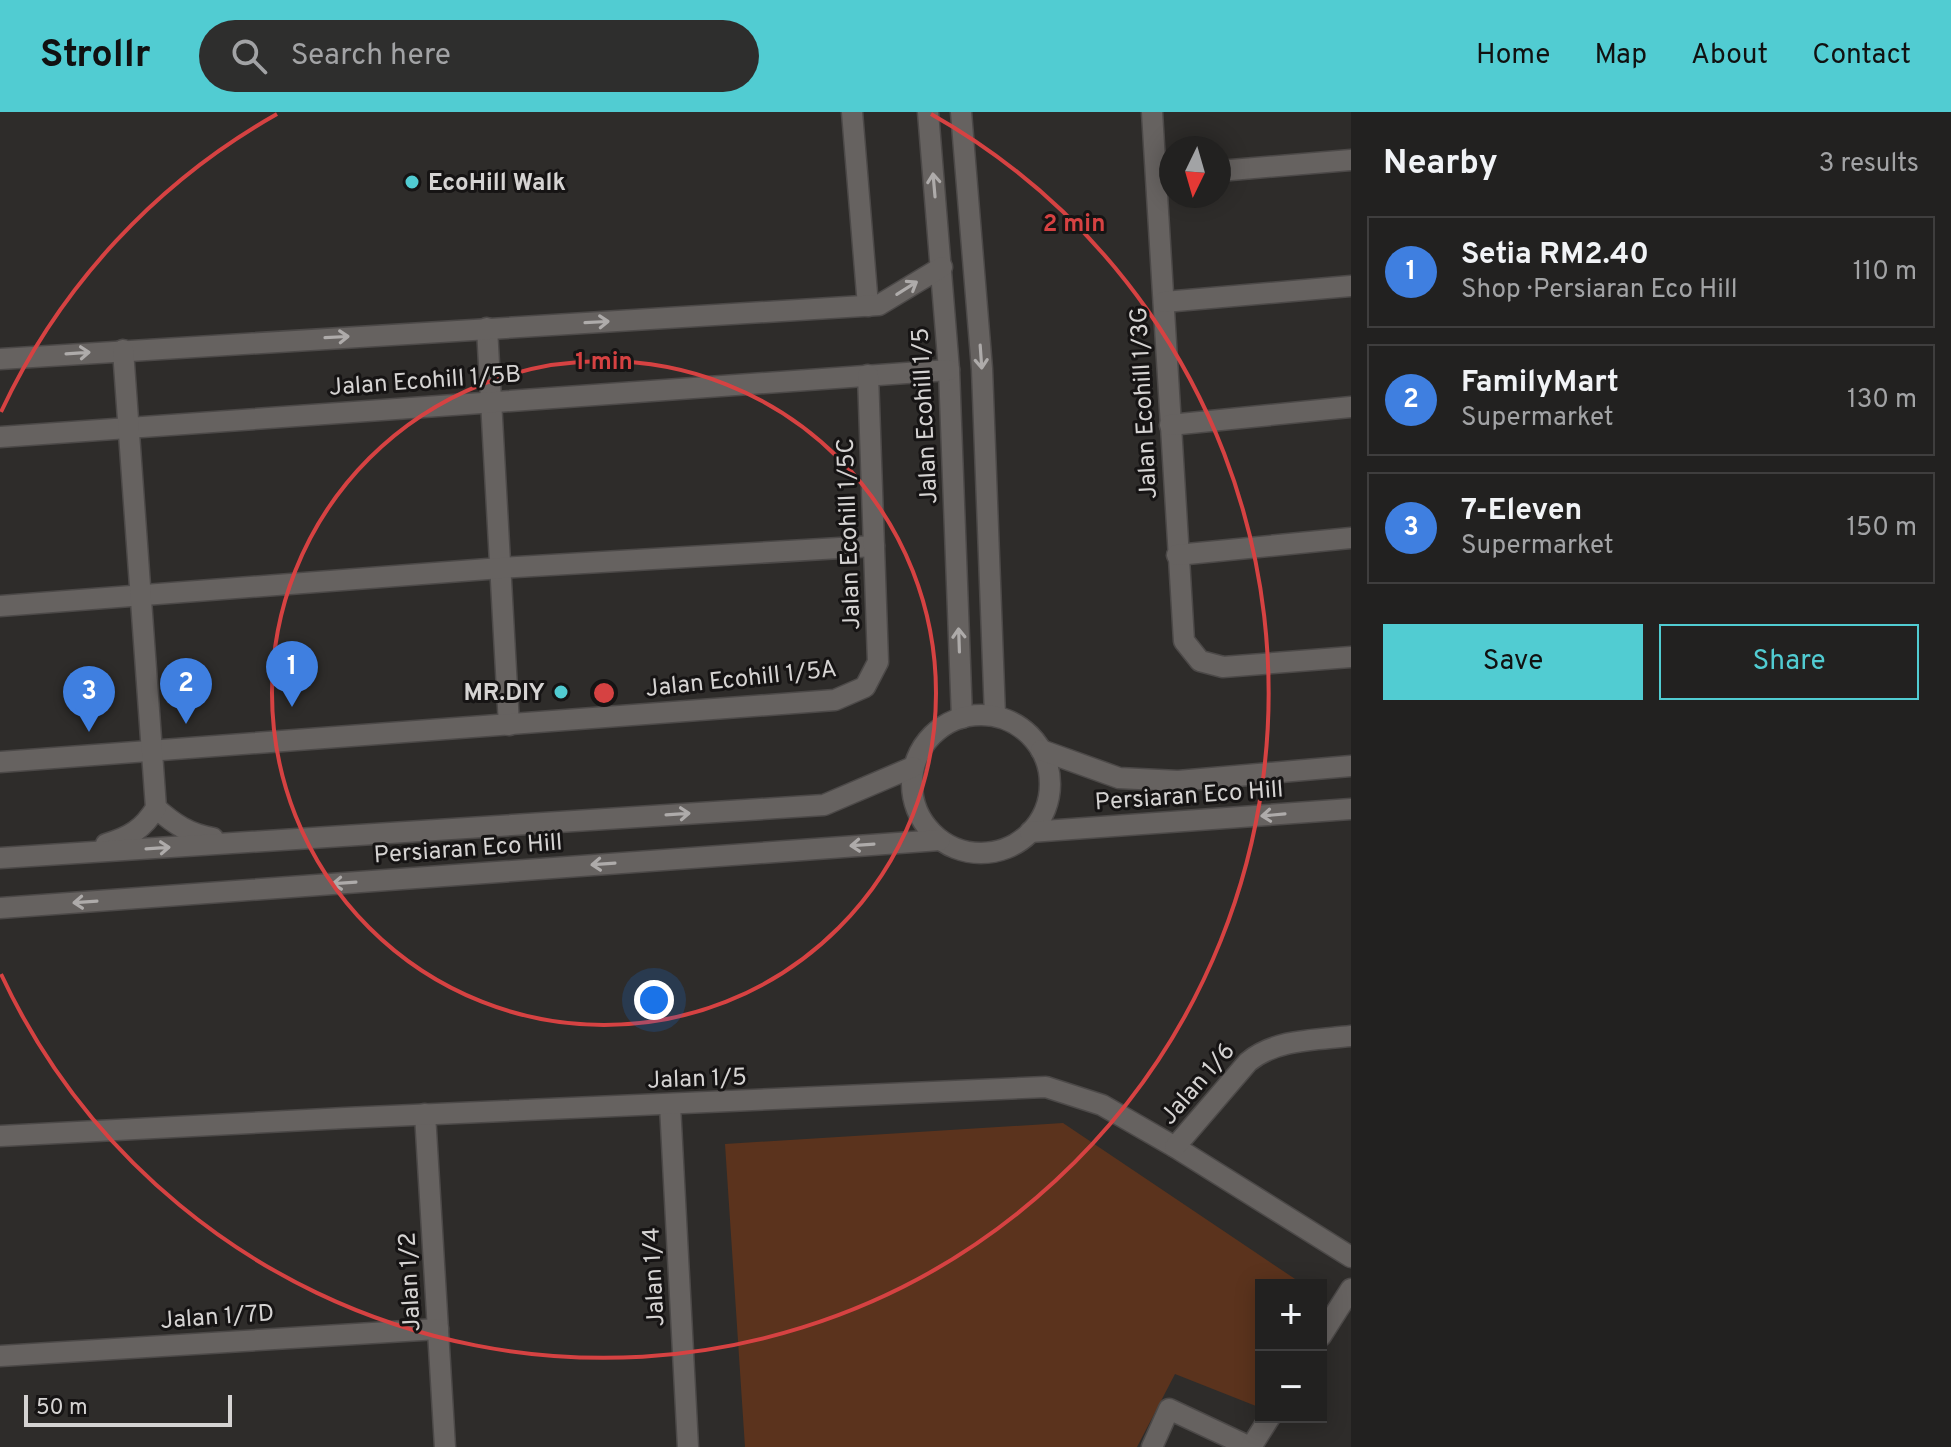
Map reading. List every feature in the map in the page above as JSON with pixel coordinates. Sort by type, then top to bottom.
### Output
[{"type":"street","points":[[852,112],[868,306]]},
{"type":"street","name":"Jalan Ecohill 1/5","points":[[928,112],[949,370],[962,718]]},
{"type":"street","points":[[961,112],[982,369],[995,716]]},
{"type":"street","name":"Jalan Ecohill 1/3G","points":[[1152,112],[1159,149]]},
{"type":"street","points":[[1231,170],[1351,160]]},
{"type":"street","name":"Jalan Ecohill 1/3G","points":[[1164,208],[1164,302],[1184,641],[1200,661],[1223,667],[1351,657]]},
{"type":"street","points":[[0,359],[879,305],[942,267]]},
{"type":"street","points":[[1164,302],[1351,286]]},
{"type":"street","points":[[487,328],[509,725]]},
{"type":"street","points":[[80,853],[131,836],[146,824],[156,808],[123,350]]},
{"type":"street","name":"Jalan Ecohill 1/5B","points":[[0,437],[949,370]]},
{"type":"street","name":"Jalan Ecohill 1/5C","points":[[865,687],[878,662],[868,375]]},
{"type":"street","points":[[1170,425],[1351,407]]},
{"type":"street","points":[[1177,555],[1351,538]]},
{"type":"street","points":[[0,606],[501,568],[874,546]]},
{"type":"street","name":"Jalan Ecohill 1/5A","points":[[0,762],[835,700],[865,687]]},
{"type":"street","points":[[940,840],[925,825],[915,807],[913,767],[922,747],[936,731],[975,715],[995,716],[1013,723],[1029,735],[1041,750],[1049,771],[1050,793],[1043,814],[1030,832]]},
{"type":"street","points":[[1041,750],[1119,778],[1178,781],[1351,766]]},
{"type":"street","name":"Persiaran Eco Hill","points":[[0,858],[824,805],[913,767]]},
{"type":"street","points":[[156,808],[192,834],[237,843]]},
{"type":"street","name":"Persiaran Eco Hill","points":[[0,908],[940,840],[958,849],[977,853],[996,851],[1015,844],[1030,832],[1351,809]]},
{"type":"street","name":"Jalan 1/6","points":[[1175,1147],[1261,1051],[1286,1044],[1351,1036]]},
{"type":"street","name":"Jalan 1/5","points":[[0,1136],[1046,1087],[1102,1105],[1351,1257]]},
{"type":"street","name":"Jalan 1/4","points":[[670,1105],[688,1447]]},
{"type":"street","name":"Jalan 1/2","points":[[425,1114],[445,1447]]},
{"type":"street","points":[[1327,1327],[1351,1289]]},
{"type":"street","name":"Jalan 1/7D","points":[[0,1356],[438,1329]]},
{"type":"street","points":[[1152,1447],[1169,1409],[1250,1447],[1266,1423]]},
{"type":"shaded area","points":[[1063,1123],[1295,1279],[1255,1279],[1255,1406],[1175,1374],[1137,1447],[745,1447],[725,1144]]},
{"type":"place","name":"EcoHill Walk","points":[[412,182]]},
{"type":"place","name":"MR.DIY","points":[[561,692]]},
{"type":"place","name":"Setia RM2.40","points":[[292,707]]},
{"type":"place","name":"FamilyMart","points":[[186,724]]},
{"type":"place","name":"7-Eleven","points":[[89,732]]}]
